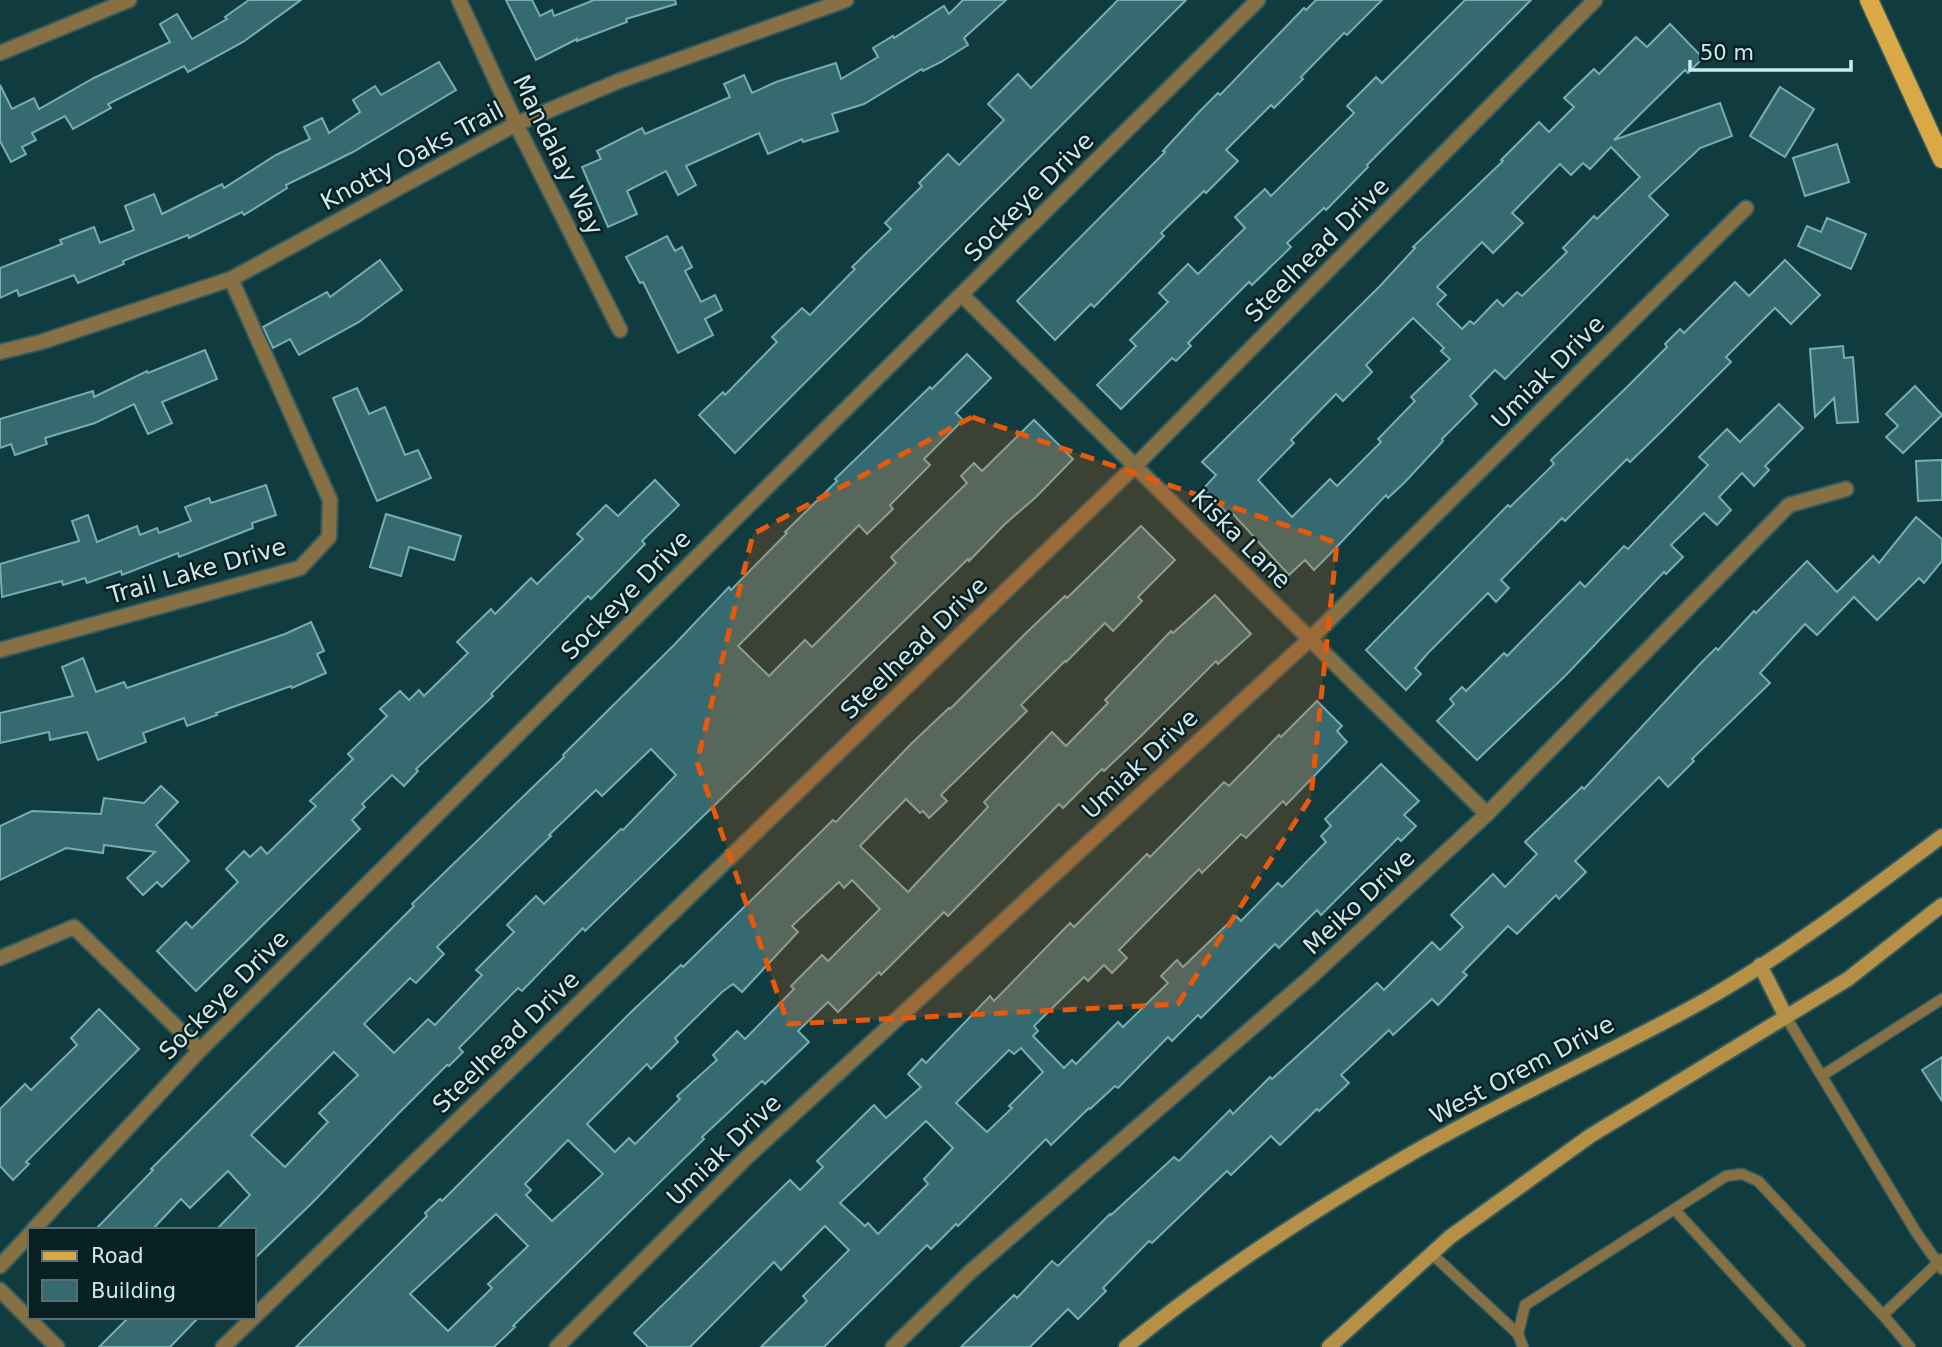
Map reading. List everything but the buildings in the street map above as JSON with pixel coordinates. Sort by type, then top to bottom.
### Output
[{"type":"main road","points":[[1870,0],[1937,134],[1942,159]]},
{"type":"main road","name":"West Orem Drive","points":[[1126,1347],[1244,1258],[1404,1158],[1708,998],[1808,934],[1942,836]]},
{"type":"main road","points":[[1329,1347],[1450,1237],[1590,1136],[1848,979],[1942,905]]},
{"type":"main road","points":[[1760,965],[1786,1017]]},
{"type":"street","points":[[0,53],[129,0]]},
{"type":"street","name":"Mandalay Way","points":[[459,0],[516,124],[620,330]]},
{"type":"street","name":"Knotty Oaks Trail","points":[[0,352],[41,342],[232,279],[516,124],[619,81],[846,0]]},
{"type":"street","name":"Sockeye Drive","points":[[35,1228],[200,1050],[1258,0]]},
{"type":"street","name":"Steelhead Drive","points":[[256,1315],[1135,466],[1595,0]]},
{"type":"street","name":"Umiak Drive","points":[[557,1347],[746,1158],[1310,639],[1746,208]]},
{"type":"street","name":"Trail Lake Drive","points":[[0,650],[300,568],[329,537],[330,500],[232,279]]},
{"type":"street","name":"Kiska Lane","points":[[962,295],[1488,814]]},
{"type":"street","name":"Meiko Drive","points":[[893,1347],[970,1272],[1314,974],[1488,814],[1789,506],[1846,489]]},
{"type":"street","points":[[0,958],[74,927],[200,1050]]},
{"type":"street","points":[[0,1266],[28,1236]]},
{"type":"street","points":[[0,1290],[28,1318]]},
{"type":"street","points":[[29,1319],[57,1347]]},
{"type":"street","name":"Steelhead Drive","points":[[223,1347],[252,1319]]},
{"type":"lane","points":[[1823,1075],[1942,999]]},
{"type":"lane","points":[[1786,1017],[1916,1232],[1941,1264],[1883,1315]]},
{"type":"lane","points":[[1518,1334],[1525,1305],[1726,1176],[1742,1174],[1758,1181],[1910,1347]]},
{"type":"lane","points":[[1675,1210],[1800,1347]]},
{"type":"lane","points":[[1432,1254],[1518,1334],[1523,1347]]},
{"type":"highlighted area","points":[[972,417],[1337,543],[1311,797],[1178,1004],[788,1024],[697,762],[753,534]]}]
